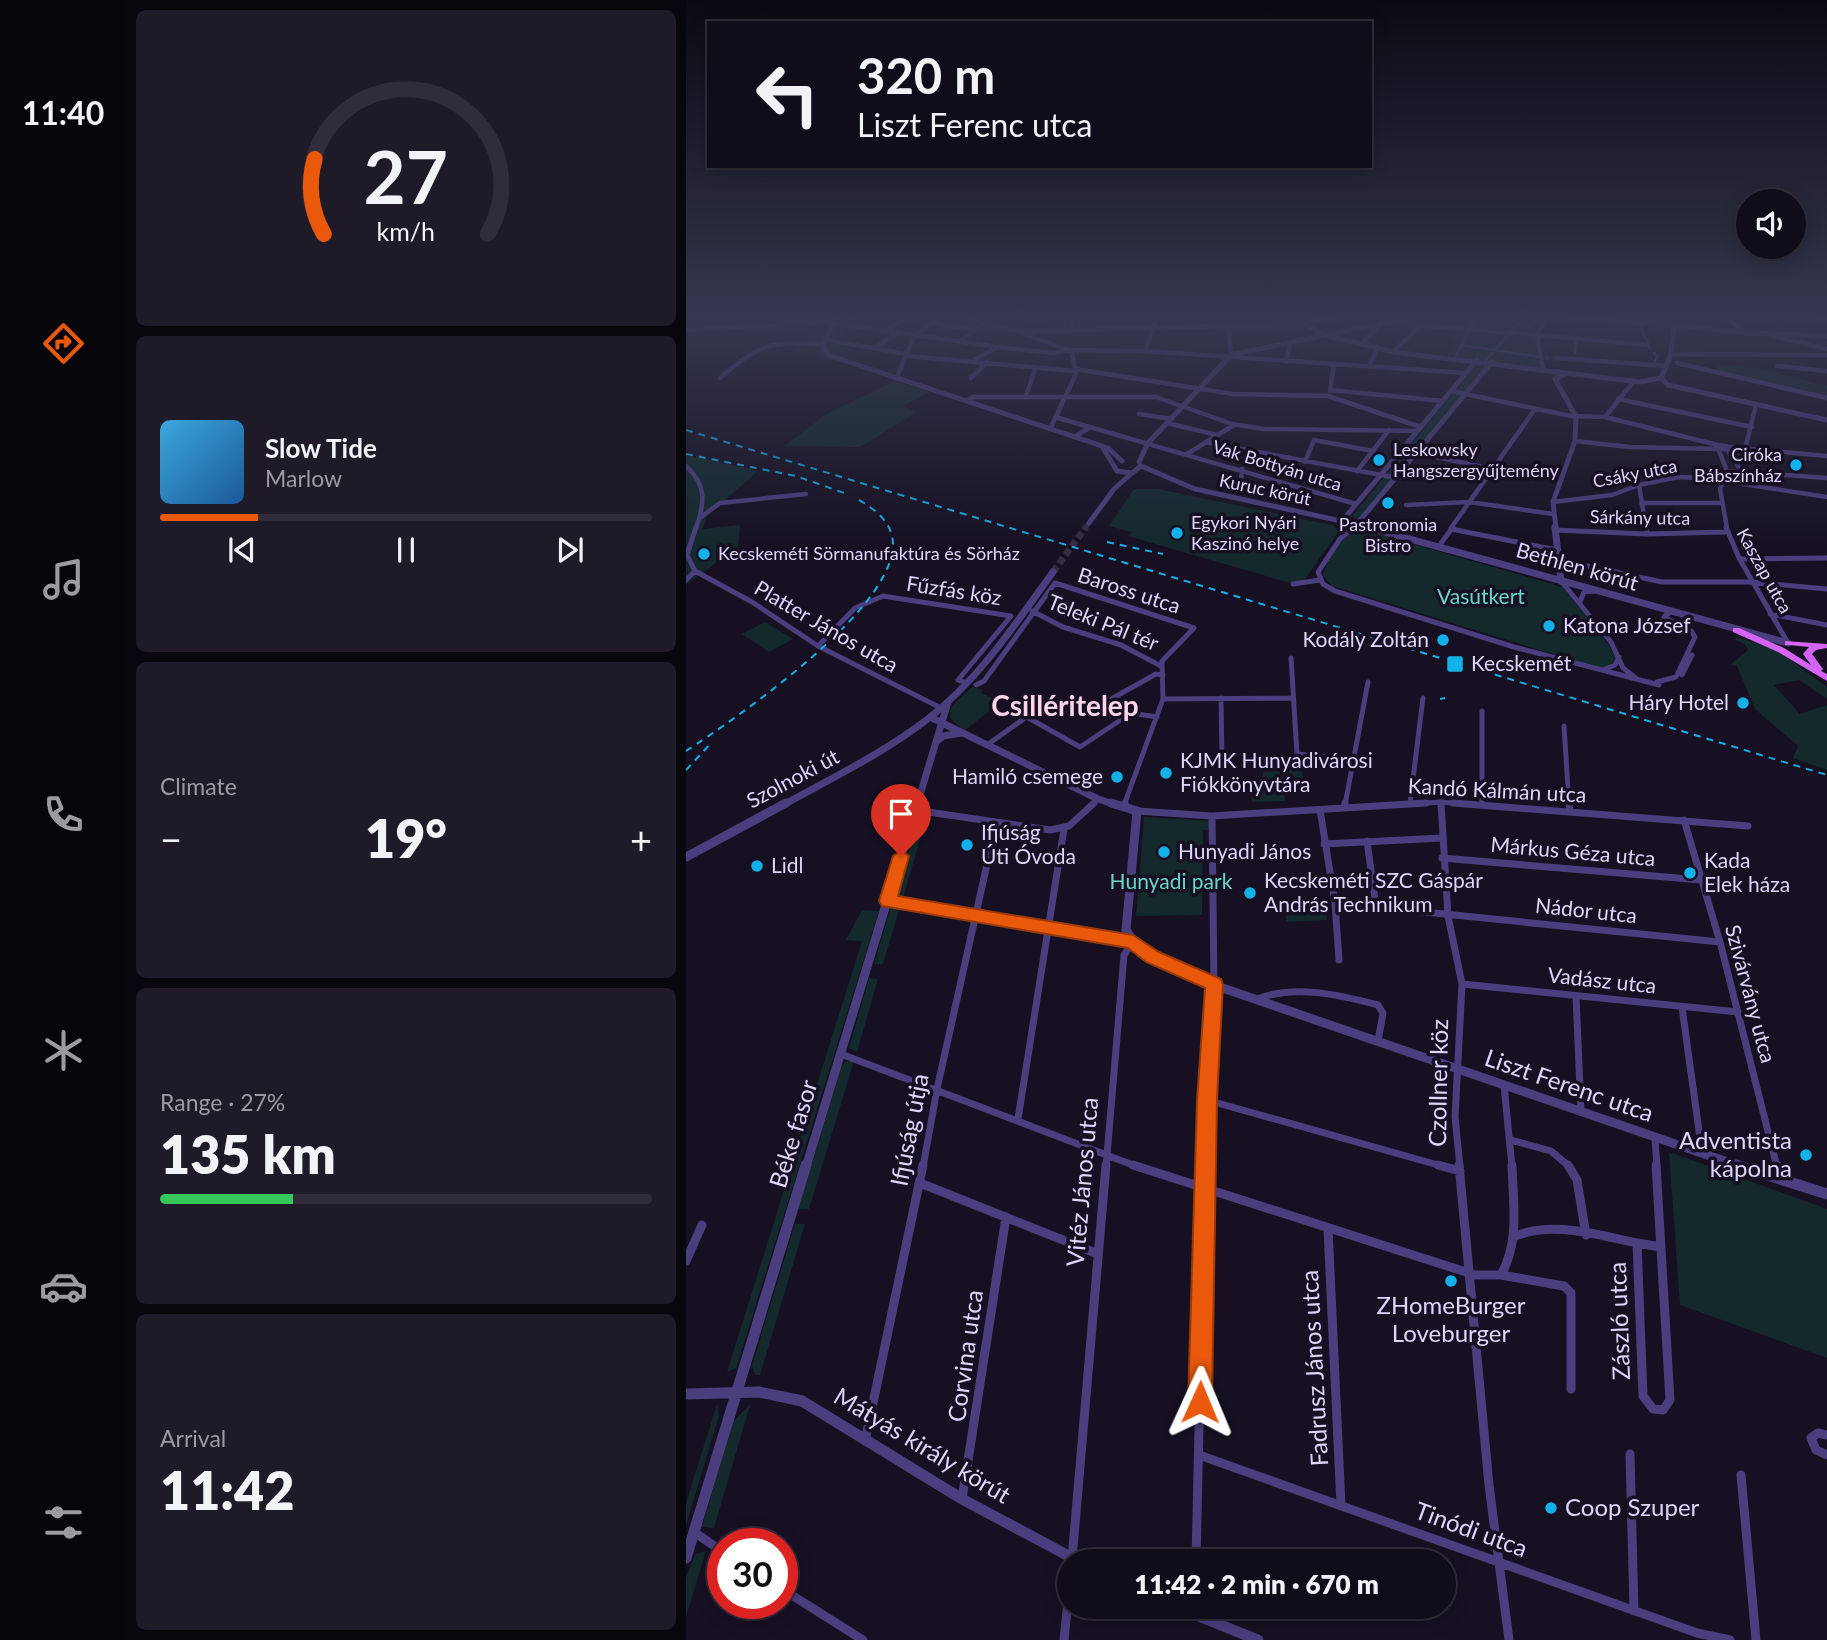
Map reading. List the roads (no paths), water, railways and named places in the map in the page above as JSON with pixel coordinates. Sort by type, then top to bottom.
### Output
[{"type":"main road","points":[[1736,630],[1781,650],[1827,677]]},
{"type":"main road","points":[[1827,646],[1788,643],[1791,650],[1827,677]]},
{"type":"main road","points":[[1827,646],[1814,648],[1807,653],[1827,677]]},
{"type":"street","points":[[948,394],[1111,449],[1122,461]]},
{"type":"street","points":[[1089,523],[1114,489],[1134,472],[1146,446],[1195,394]]},
{"type":"street","points":[[1242,394],[1328,396],[1419,429]]},
{"type":"street","points":[[1366,394],[1443,401]]},
{"type":"street","points":[[1340,539],[1345,522],[1356,504],[1449,394]]},
{"type":"street","points":[[1692,655],[1679,679],[1659,685],[1335,591],[1320,580],[1318,572],[1340,539],[1357,524],[1468,394],[1535,409],[1605,417],[1718,448]]},
{"type":"street","points":[[1563,394],[1576,415],[1575,441],[1553,502],[1561,581],[1611,642],[1626,671],[1639,679],[1659,685]]},
{"type":"street","points":[[1605,417],[1623,394]]},
{"type":"street","points":[[1705,394],[1827,420]]},
{"type":"street","points":[[1808,394],[1827,398]]},
{"type":"street","points":[[967,400],[973,397],[1026,396],[1156,397],[1234,425],[1280,430],[1419,429]]},
{"type":"street","points":[[1050,429],[1064,396]]},
{"type":"street","points":[[1618,400],[1752,427]]},
{"type":"street","points":[[1745,449],[1756,405]]},
{"type":"street","points":[[1439,547],[1535,409]]},
{"type":"street","points":[[1139,414],[1217,435]]},
{"type":"street","name":"Vak Bottyán utca","points":[[1055,417],[1146,446],[1242,469],[1356,504]]},
{"type":"street","points":[[1187,454],[1234,425]]},
{"type":"street","points":[[1074,437],[1089,428]]},
{"type":"street","points":[[1357,471],[1389,430]]},
{"type":"street","points":[[1305,462],[1314,440],[1373,451]]},
{"type":"street","points":[[1575,441],[1630,447],[1745,449],[1827,456]]},
{"type":"street","points":[[1206,442],[1397,478]]},
{"type":"street","points":[[1101,446],[1115,465],[1114,469],[1120,473],[1114,489]]},
{"type":"street","points":[[1718,448],[1718,454],[1727,471],[1827,478]]},
{"type":"street","points":[[1728,449],[1742,471]]},
{"type":"street","points":[[1418,453],[1492,469]]},
{"type":"street","points":[[1115,465],[1122,461],[1137,463]]},
{"type":"street","name":"Kuruc körút","points":[[1137,463],[1206,491],[1357,524]]},
{"type":"street","points":[[686,466],[697,476],[704,488],[700,518],[687,551],[687,562],[695,571],[686,580]]},
{"type":"street","points":[[1241,483],[1242,469]]},
{"type":"street","name":"Kaszap utca","points":[[1727,471],[1720,503],[1726,532],[1788,643]]},
{"type":"street","name":"Kuruc körút","points":[[1120,473],[1134,472],[1170,478]]},
{"type":"street","name":"Csáky utca","points":[[1553,502],[1612,495],[1639,485],[1678,477],[1723,480],[1827,497]]},
{"type":"street","points":[[1639,485],[1647,534]]},
{"type":"street","points":[[700,518],[720,503],[806,494]]},
{"type":"street","points":[[1406,505],[1468,502],[1553,514]]},
{"type":"street","points":[[1641,503],[1720,503]]},
{"type":"street","name":"Bethlen körút","points":[[1357,524],[1788,643]]},
{"type":"street","points":[[1451,529],[1558,550]]},
{"type":"street","name":"Sárkány utca","points":[[1554,530],[1647,534],[1726,532]]},
{"type":"street","points":[[1542,563],[1544,548]]},
{"type":"street","points":[[1742,559],[1827,558]]},
{"type":"street","points":[[1559,560],[1661,582],[1752,582],[1827,589]]},
{"type":"street","name":"Platter János utca","points":[[695,571],[752,602],[818,646],[941,708]]},
{"type":"street","name":"Szolnoki út","points":[[686,857],[869,758],[930,721],[972,682],[1053,572]]},
{"type":"street","points":[[1293,583],[1320,580]]},
{"type":"street","name":"Teleki Pál tér","points":[[972,682],[988,676],[1032,611],[1055,583]]},
{"type":"street","name":"Baross utca","points":[[1055,583],[1194,628],[1164,658],[1161,666]]},
{"type":"street","points":[[1580,602],[1584,592],[1601,592]]},
{"type":"street","name":"Fűzfás köz","points":[[818,646],[861,603],[883,596],[1011,616],[958,680],[972,682]]},
{"type":"street","name":"Teleki Pál tér","points":[[1032,611],[1063,627],[1121,645],[1161,666]]},
{"type":"street","points":[[1625,677],[1661,682],[1678,674],[1695,637],[1691,631],[1664,617],[1671,611]]},
{"type":"street","points":[[1770,614],[1827,625]]},
{"type":"street","points":[[1291,658],[1297,754],[1352,759]]},
{"type":"street","points":[[1601,670],[1615,665],[1620,659]]},
{"type":"street","points":[[1123,807],[1163,699],[1161,666]]},
{"type":"street","name":"Teleki Pál tér","points":[[987,745],[1046,703],[1077,715],[1086,713],[1156,674],[1163,675]]},
{"type":"street","points":[[1344,808],[1368,682]]},
{"type":"street","points":[[1221,698],[1222,761]]},
{"type":"street","points":[[1163,699],[1293,698]]},
{"type":"street","points":[[1410,803],[1423,698]]},
{"type":"street","points":[[943,723],[948,702]]},
{"type":"street","points":[[1482,711],[1482,805]]},
{"type":"street","points":[[1025,716],[1080,747],[1131,713],[1157,718]]},
{"type":"street","points":[[930,721],[937,737],[963,733]]},
{"type":"street","name":"Szolnoki út","points":[[930,721],[943,723]]},
{"type":"street","name":"Kandó Kálmán utca","points":[[943,723],[1098,799],[1137,811],[1212,816],[1441,803],[1748,826]]},
{"type":"street","name":"Béke fasor","points":[[686,1558],[943,723]]},
{"type":"street","points":[[1564,726],[1570,812]]},
{"type":"street","points":[[1018,1119],[1064,829],[1098,799]]},
{"type":"street","name":"Czollner köz","points":[[1441,803],[1442,858],[1448,916],[1462,984],[1455,1117],[1469,1274],[1486,1407],[1497,1562],[1508,1640]]},
{"type":"street","points":[[915,810],[1031,829],[1064,829]]},
{"type":"street","points":[[1320,810],[1335,903],[1339,960]]},
{"type":"street","name":"Vitéz János utca","points":[[1075,1549],[1105,1156],[1124,955],[1133,942],[1126,930],[1126,916],[1137,811]]},
{"type":"street","points":[[1196,1549],[1207,1100],[1214,985],[1212,816]]},
{"type":"street","name":"Szivárvány utca","points":[[1684,820],[1720,942],[1780,1178]]},
{"type":"street","name":"Ifjúság útja","points":[[865,1443],[937,1089],[996,824]]},
{"type":"street","points":[[1324,844],[1442,838]]},
{"type":"street","points":[[1367,841],[1376,907]]},
{"type":"street","name":"Márkus Géza utca","points":[[1442,858],[1701,880]]},
{"type":"street","name":"Liszt Ferenc utca","points":[[888,901],[1133,942],[1152,957],[1214,985],[1655,1139],[1827,1194]]},
{"type":"street","name":"Nádor utca","points":[[1335,903],[1720,942]]},
{"type":"street","name":"Vadász utca","points":[[1462,984],[1738,1012]]},
{"type":"street","points":[[1257,999],[1266,994],[1286,991],[1378,1005],[1383,1013],[1378,1041]]},
{"type":"street","points":[[1576,996],[1581,1112]]},
{"type":"street","points":[[1682,1007],[1702,1153]]},
{"type":"street","points":[[841,1054],[1018,1119],[1105,1156],[1328,1229],[1469,1274],[1500,1275],[1564,1286],[1571,1293],[1571,1389]]},
{"type":"street","points":[[1500,1275],[1510,1259],[1513,1237],[1511,1140],[1504,1085]]},
{"type":"street","points":[[1207,1100],[1460,1171]]},
{"type":"street","name":"Zászló utca","points":[[1637,1243],[1643,1396],[1653,1409],[1663,1410],[1670,1400],[1655,1139]]},
{"type":"street","points":[[1511,1140],[1543,1145],[1568,1163],[1580,1191],[1586,1235]]},
{"type":"street","points":[[920,1183],[1098,1254]]},
{"type":"street","name":"Corvina utca","points":[[962,1499],[1006,1217]]},
{"type":"street","points":[[686,1261],[702,1225]]},
{"type":"street","name":"Zászló utca","points":[[1513,1237],[1526,1229],[1544,1226],[1661,1247]]},
{"type":"street","name":"Fadrusz János utca","points":[[1328,1229],[1341,1505]]},
{"type":"street","name":"Mátyás király körút","points":[[686,1394],[736,1391],[780,1394],[802,1401],[865,1443],[1057,1551]]},
{"type":"street","points":[[1827,1435],[1818,1433],[1811,1438],[1816,1450],[1827,1455]]},
{"type":"street","points":[[1630,1454],[1634,1611]]},
{"type":"street","name":"Tinódi utca","points":[[1199,1455],[1697,1633],[1730,1640]]},
{"type":"street","points":[[1741,1475],[1756,1640]]},
{"type":"street","points":[[694,1532],[707,1541]]},
{"type":"street","points":[[798,1599],[863,1640]]},
{"type":"street","points":[[1064,1640],[1066,1619]]},
{"type":"street","points":[[1212,1619],[1258,1640]]},
{"type":"tunnel","points":[[1085,528],[1089,523]]},
{"type":"tunnel","points":[[1053,572],[1086,527]]},
{"type":"railway","points":[[686,430],[1827,775]]},
{"type":"railway","points":[[686,454],[796,476],[847,494]]},
{"type":"railway","points":[[686,751],[741,713],[813,656],[846,625],[873,593],[889,563],[892,536],[883,518],[856,498]]},
{"type":"railway","points":[[1107,542],[1163,554]]},
{"type":"railway","points":[[1440,699],[1445,698]]},
{"type":"railway","points":[[686,770],[712,742]]},
{"type":"place","name":"Leskowsky Hangszergyűjtemény","points":[[1379,460]]},
{"type":"place","name":"Ciróka Bábszínház","points":[[1796,465]]},
{"type":"place","name":"Pastronomia Bistro","points":[[1388,503]]},
{"type":"place","name":"Egykori Nyári Kaszinó helye","points":[[1177,533]]},
{"type":"place","name":"Kecskeméti Sörmanufaktúra és Sörház","points":[[704,554]]},
{"type":"place","name":"Katona József","points":[[1549,626]]},
{"type":"place","name":"Kodály Zoltán","points":[[1443,640]]},
{"type":"place","name":"Kecskemét","points":[[1455,664]]},
{"type":"place","name":"Háry Hotel","points":[[1743,703]]},
{"type":"place","name":"KJMK Hunyadivárosi Fiókkönyvtára","points":[[1166,773]]},
{"type":"place","name":"Hamiló csemege","points":[[1117,777]]},
{"type":"place","name":"Ifjúság Úti Óvoda","points":[[967,845]]},
{"type":"place","name":"Hunyadi János","points":[[1164,852]]},
{"type":"place","name":"Lidl","points":[[757,866]]},
{"type":"place","name":"Kada Elek háza","points":[[1690,873]]},
{"type":"place","name":"Kecskeméti SZC Gáspár András Technikum","points":[[1250,893]]},
{"type":"place","name":"Adventista kápolna","points":[[1806,1155]]},
{"type":"place","name":"ZHomeBurger Loveburger","points":[[1451,1281]]},
{"type":"place","name":"Coop Szuper","points":[[1551,1508]]},
{"type":"district","name":"Csilléritelep","points":[[1065,706]]},
{"type":"park label","name":"Vasútkert","points":[[1481,597]]},
{"type":"park label","name":"Hunyadi park","points":[[1171,882]]}]
